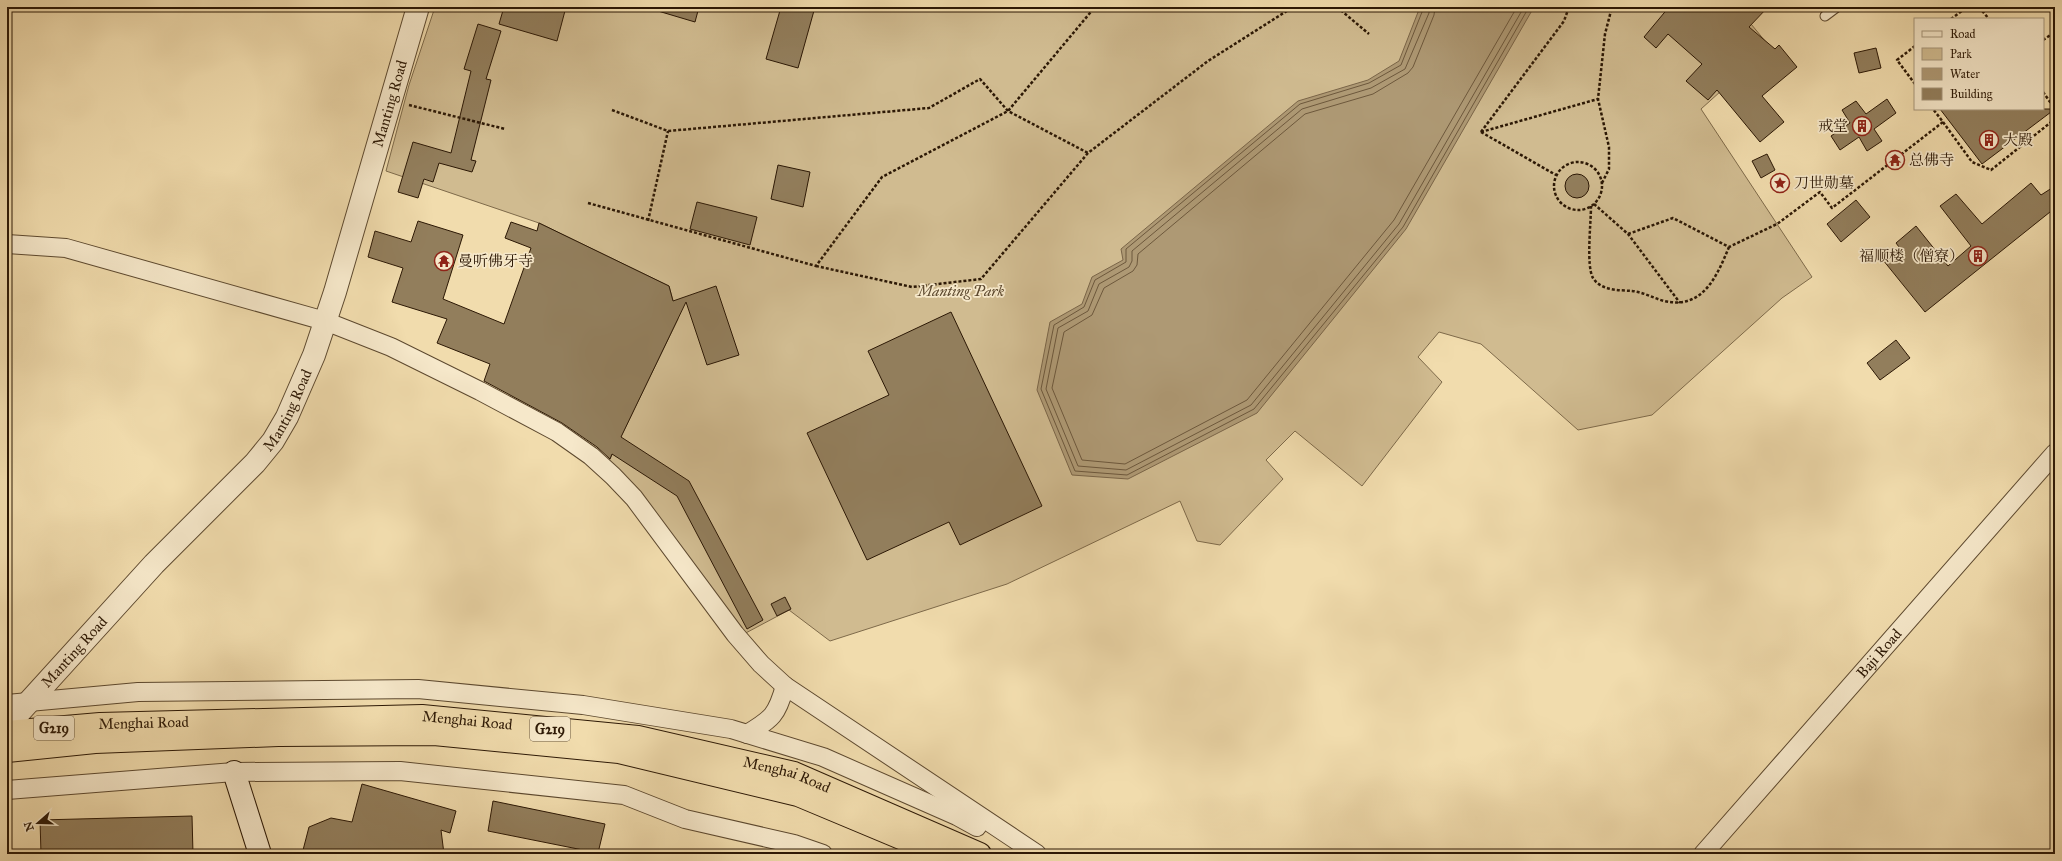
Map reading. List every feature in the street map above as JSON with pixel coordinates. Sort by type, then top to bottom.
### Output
[{"type":"highway","name":"Menghai Road","points":[[7,751],[98,733],[422,716],[638,738],[794,773],[980,854]]},
{"type":"highway","name":"Menghai Road","points":[[7,732],[278,735],[434,734],[619,752],[798,795],[939,854]]},
{"type":"street","name":"Manting Road","points":[[7,726],[16,704],[255,462],[273,441],[287,417],[299,392],[325,321],[418,7]]},
{"type":"street","points":[[7,244],[66,248],[325,321],[391,347],[480,391],[557,432],[591,456],[634,498],[735,634],[761,664],[785,686],[1037,854]]},
{"type":"street","name":"Baji Road","points":[[1704,854],[2055,453]]},
{"type":"street","points":[[747,734],[768,721],[780,707],[785,686]]},
{"type":"street","points":[[16,704],[138,692],[418,689],[583,705],[731,729],[823,757],[957,816],[1027,854]]},
{"type":"street","points":[[7,790],[234,772],[400,771],[624,795],[685,819],[794,844],[823,854]]},
{"type":"street","points":[[234,772],[260,854]]},
{"type":"lane","points":[[1825,16],[1837,7]]},
{"type":"path","points":[[816,266],[882,177],[1008,111],[1095,7]]},
{"type":"path","points":[[588,203],[648,221],[816,266],[912,287],[982,279],[1088,153],[1208,61],[1293,7]]},
{"type":"path","points":[[1337,7],[1369,34]]},
{"type":"path","points":[[1481,132],[1564,21],[1569,7]]},
{"type":"path","points":[[1602,183],[1610,169],[1609,147],[1598,99],[1605,34],[1612,7]]},
{"type":"path","points":[[1952,18],[1967,7]]},
{"type":"path","points":[[1979,7],[1987,18]]},
{"type":"path","points":[[2044,39],[2055,32]]},
{"type":"path","points":[[1914,47],[1897,60],[1914,83]]},
{"type":"path","points":[[612,110],[668,131],[928,108],[980,79],[1008,111],[1088,153]]},
{"type":"path","points":[[2044,93],[2055,109]]},
{"type":"path","points":[[1481,132],[1598,99]]},
{"type":"path","points":[[390,101],[506,129]]},
{"type":"path","points":[[1934,110],[1972,162],[1991,170],[2055,119]]},
{"type":"path","points":[[1593,205],[1580,210],[1573,210],[1560,202],[1554,188],[1556,175],[1562,168],[1568,164],[1583,162],[1596,170],[1602,183],[1602,191],[1593,205],[1590,269],[1594,280],[1610,290],[1635,291],[1664,301],[1680,303],[1699,296],[1717,276],[1729,247],[1777,224],[1820,192],[1832,208],[1943,122]]},
{"type":"path","points":[[648,221],[668,131]]},
{"type":"path","points":[[1481,132],[1556,175]]},
{"type":"path","points":[[1593,205],[1628,234],[1680,303]]},
{"type":"path","points":[[1628,234],[1673,218],[1729,247]]},
{"type":"green space","name":"Manting Park","points":[[435,7],[1737,7],[1770,47],[1701,109],[1812,277],[1782,298],[1652,415],[1578,430],[1481,344],[1439,332],[1418,357],[1442,382],[1362,486],[1295,431],[1266,460],[1283,479],[1220,545],[1197,541],[1180,501],[1007,584],[830,641],[789,610],[742,635],[609,461],[678,319],[669,286],[539,223],[386,171],[409,85]]},
{"type":"water","points":[[1420,7],[1534,7],[1406,229],[1257,413],[1128,479],[1072,475],[1037,390],[1050,322],[1082,304],[1092,277],[1123,260],[1121,249],[1298,101],[1368,80],[1399,61]]},
{"type":"building","points":[[504,7],[566,7],[557,41],[499,24]]},
{"type":"building","points":[[659,7],[699,7],[695,22],[658,11]]},
{"type":"building","points":[[781,7],[815,7],[798,68],[766,59]]},
{"type":"building","points":[[1669,7],[1768,7],[1749,27],[1775,49],[1779,45],[1797,67],[1762,96],[1784,122],[1760,142],[1717,90],[1708,100],[1686,81],[1702,64],[1668,34],[1656,48],[1644,37]]},
{"type":"building","points":[[478,24],[501,31],[486,79],[491,80],[471,160],[476,161],[472,172],[439,163],[433,182],[424,179],[418,198],[398,192],[413,142],[451,153],[471,71],[464,69]]},
{"type":"building","points":[[1876,48],[1881,68],[1859,73],[1854,53]]},
{"type":"building","name":"戒堂","points":[[1887,99],[1896,113],[1874,129],[1882,141],[1867,151],[1859,137],[1840,150],[1831,136],[1850,123],[1842,110],[1856,101],[1866,114]]},
{"type":"building","name":"大殿","points":[[2055,109],[1982,164],[1941,110]]},
{"type":"building","points":[[1767,154],[1775,170],[1761,178],[1752,161]]},
{"type":"building","points":[[778,165],[810,172],[803,207],[771,199]]},
{"type":"building","points":[[1577,174],[1585,178],[1589,186],[1585,194],[1577,198],[1569,194],[1565,186],[1569,178]]},
{"type":"building","points":[[2031,183],[2041,195],[2055,186],[2055,208],[1925,312],[1883,260],[1899,247],[1896,243],[1916,226],[1948,266],[1971,246],[1940,206],[1956,194],[1982,224]]},
{"type":"building","points":[[1856,200],[1870,217],[1841,242],[1827,224]]},
{"type":"building","points":[[697,202],[757,217],[750,245],[690,229]]},
{"type":"building","points":[[418,221],[463,235],[443,299],[504,324],[531,248],[505,238],[511,222],[537,231],[539,223],[669,286],[673,301],[716,286],[739,355],[707,365],[686,302],[621,437],[689,481],[763,620],[747,629],[677,496],[612,454],[610,459],[597,447],[562,423],[484,381],[490,364],[437,343],[447,319],[392,302],[403,268],[368,257],[375,231],[411,242]]},
{"type":"building","points":[[951,312],[1042,506],[960,545],[949,522],[867,560],[807,433],[889,395],[868,351]]},
{"type":"building","points":[[1896,340],[1910,358],[1880,380],[1867,363]]},
{"type":"building","points":[[785,597],[791,609],[777,616],[771,604]]},
{"type":"building","points":[[362,784],[456,811],[450,833],[441,830],[444,854],[302,854],[309,827],[331,818],[352,822]]},
{"type":"building","points":[[493,801],[605,824],[598,853],[488,831]]},
{"type":"building","points":[[192,816],[193,854],[41,854],[40,820]]},
{"type":"place","name":"戒堂","points":[[1862,126]]},
{"type":"place","name":"大殿","points":[[1989,140]]},
{"type":"place","name":"总佛寺","points":[[1895,160]]},
{"type":"place","name":"刀世勋墓","points":[[1780,183]]},
{"type":"place","name":"福顺楼（僧寮）","points":[[1978,256]]},
{"type":"place","name":"曼听佛牙寺","points":[[444,261]]}]
